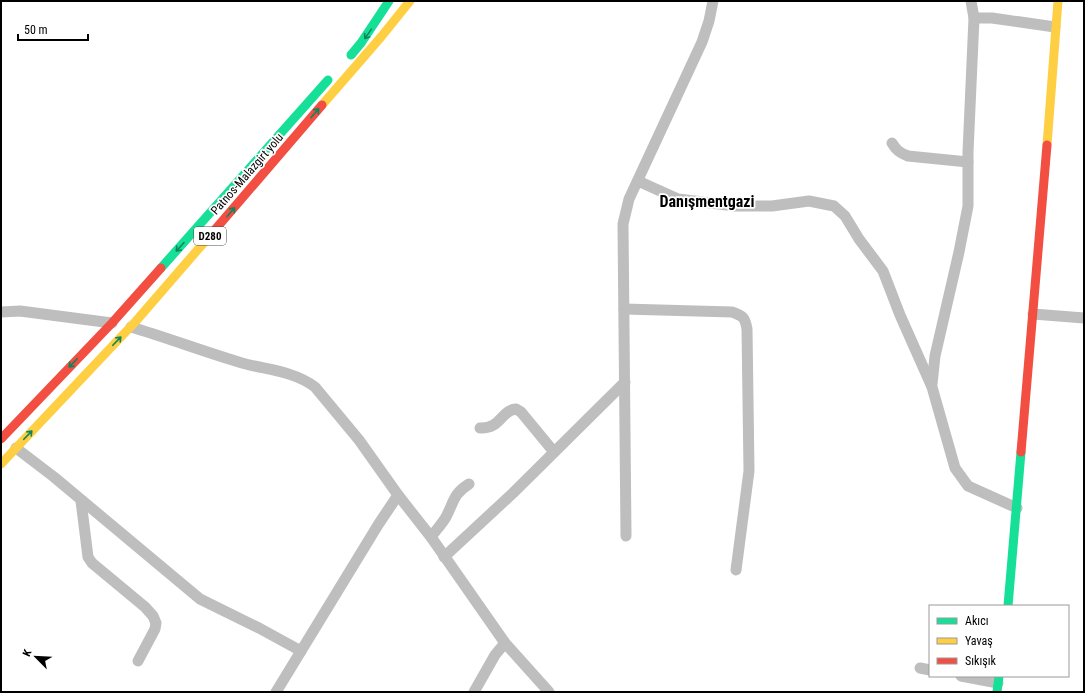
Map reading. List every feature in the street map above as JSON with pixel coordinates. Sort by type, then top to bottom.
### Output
[{"type":"main road","points":[[346,61],[361,44],[389,1]]},
{"type":"main road","name":"Patnos-Malazgirt yolu","points":[[1,464],[131,327],[381,37],[410,1]]},
{"type":"main road","points":[[1008,605],[1044,191],[1058,1]]},
{"type":"main road","name":"D280","points":[[1,439],[112,323],[335,72]]},
{"type":"street","points":[[626,536],[623,224],[629,199],[702,42],[709,21],[713,1]]},
{"type":"street","points":[[932,387],[935,356],[968,206],[968,162],[974,18],[971,1]]},
{"type":"street","points":[[974,18],[992,18],[1055,27]]},
{"type":"street","points":[[892,143],[896,149],[908,156],[968,162]]},
{"type":"street","points":[[638,181],[678,199],[735,206],[772,206],[809,201],[834,206],[844,216],[883,271],[900,315],[932,387],[955,468],[968,486],[1017,508]]},
{"type":"street","points":[[624,309],[732,312],[745,319],[747,329],[749,471],[736,570]]},
{"type":"street","points":[[1,312],[20,311],[112,323]]},
{"type":"street","points":[[1033,314],[1084,318]]},
{"type":"street","points":[[131,327],[243,363],[288,374],[308,382],[324,397],[359,440],[398,495],[431,537],[505,643],[549,692]]},
{"type":"street","points":[[444,557],[513,493],[624,382]]},
{"type":"street","points":[[480,428],[492,427],[510,411],[516,409],[521,412],[554,452]]},
{"type":"street","points":[[16,448],[200,599],[259,628],[301,651]]},
{"type":"street","points":[[431,537],[445,518],[457,494],[469,484]]},
{"type":"street","points":[[276,692],[378,525],[398,495]]},
{"type":"street","points":[[81,501],[88,557],[92,563],[145,606],[153,616],[156,623],[155,629],[138,661]]},
{"type":"street","points":[[474,692],[495,655],[505,643]]},
{"type":"street","points":[[966,677],[998,684]]},
{"type":"traffic: fast","points":[[351,55],[361,43],[389,1]]},
{"type":"traffic: fast","points":[[161,268],[328,80]]},
{"type":"traffic: fast","points":[[1008,605],[1021,452]]},
{"type":"traffic: fast","points":[[997,692],[999,677]]},
{"type":"traffic: slow","points":[[322,105],[410,1]]},
{"type":"traffic: slow","points":[[1047,145],[1058,1]]},
{"type":"traffic: slow","points":[[1,464],[136,321],[207,239]]},
{"type":"traffic: jam","points":[[207,239],[322,105]]},
{"type":"traffic: jam","points":[[1021,452],[1047,145]]},
{"type":"traffic: jam","points":[[1,439],[112,323],[161,268]]},
{"type":"district","name":"Danışmentgazi","points":[[707,201]]}]
